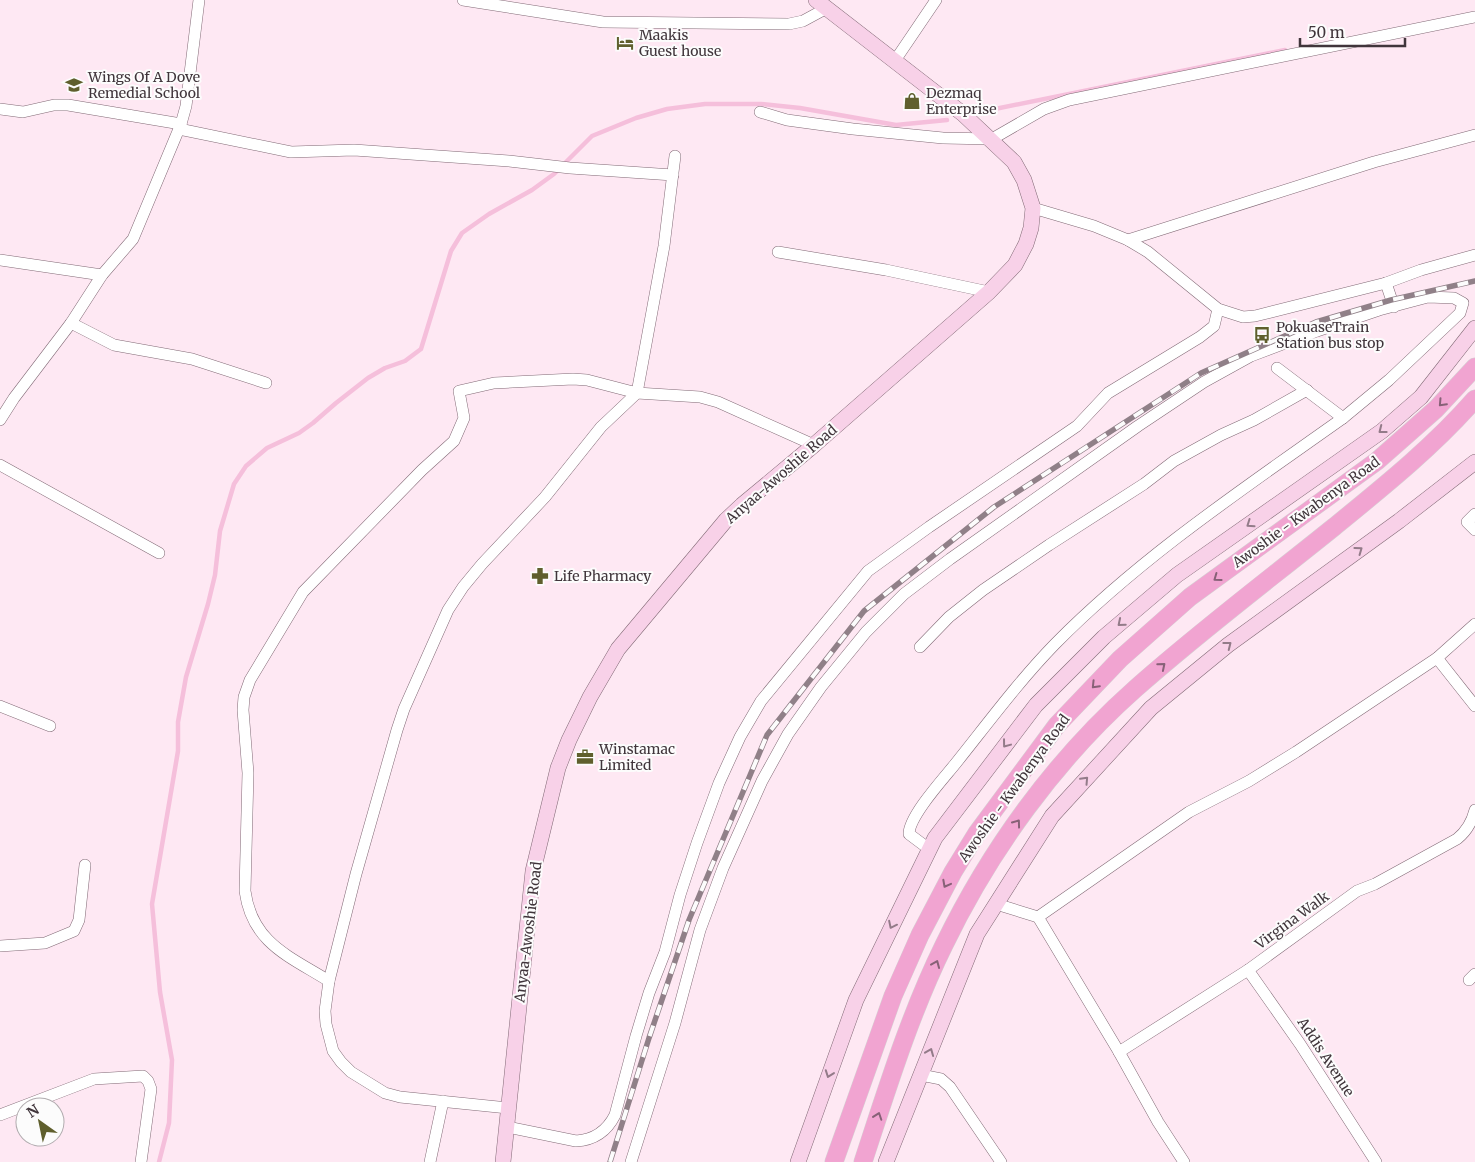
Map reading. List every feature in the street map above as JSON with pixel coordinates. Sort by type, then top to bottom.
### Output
[{"type":"main road","name":"Awoshie - Kwabenya Road","points":[[834,1162],[893,996],[920,935],[953,872],[977,833],[1057,725],[1120,659],[1190,598],[1376,461],[1436,410],[1475,367]]},
{"type":"main road","name":"Awoshie - Kwabenya Road","points":[[863,1162],[917,1006],[943,946],[980,878],[1035,798],[1078,745],[1134,690],[1389,482],[1460,416],[1475,399]]},
{"type":"street","points":[[0,420],[31,374],[71,322],[102,275],[133,239],[180,126],[186,106],[200,0]]},
{"type":"street","points":[[462,0],[602,22],[702,24],[789,24],[803,21],[822,4]]},
{"type":"street","points":[[894,62],[936,0]]},
{"type":"street","name":"Anyaa-Awoshie Road","points":[[503,1162],[533,871],[558,768],[569,740],[608,665],[636,627],[726,520],[989,292],[1015,265],[1026,244],[1031,228],[1033,208],[1024,180],[1014,162],[992,139],[963,114],[822,4]]},
{"type":"street","points":[[760,112],[787,120],[853,129],[943,138],[992,139],[1044,109],[1068,100],[1475,17]]},
{"type":"street","points":[[0,109],[23,112],[68,105],[180,126],[291,152],[354,150],[509,160],[570,168],[673,175]]},
{"type":"street","points":[[1128,240],[1170,225],[1208,215],[1374,162],[1475,135]]},
{"type":"street","points":[[508,1108],[386,1093],[350,1072],[333,1051],[326,1024],[325,1011],[329,981],[366,835],[396,730],[448,610],[463,587],[482,564],[545,497],[601,428],[637,393],[664,246],[675,156]]},
{"type":"street","points":[[1033,208],[1094,226],[1128,240],[1148,252],[1218,310],[1243,317],[1255,316],[1386,284],[1421,270],[1475,255]]},
{"type":"street","points":[[778,252],[876,268],[989,292]]},
{"type":"street","points":[[0,260],[102,275]]},
{"type":"street","points":[[1386,284],[1394,306]]},
{"type":"street","points":[[631,1162],[675,1023],[700,930],[723,868],[762,781],[788,734],[821,687],[866,632],[904,594],[950,559],[1204,382],[1251,356],[1317,331],[1428,297],[1454,298],[1462,303],[1460,312],[1389,380],[1342,418],[1174,538],[1054,645],[927,799],[909,828],[909,834],[929,849]]},
{"type":"street","points":[[507,1127],[576,1141],[597,1136],[611,1123],[615,1115],[644,1010],[664,952],[697,843],[719,783],[733,752],[761,701],[868,571],[929,527],[1078,426],[1108,393],[1200,338],[1214,326],[1218,310]]},
{"type":"street","points":[[71,322],[114,344],[192,359],[266,383]]},
{"type":"street","points":[[798,1162],[856,1000],[929,849],[935,838],[1036,705],[1104,638],[1177,575],[1382,431],[1421,398],[1474,329]]},
{"type":"street","points":[[1277,368],[1342,418]]},
{"type":"street","points":[[329,981],[275,948],[257,926],[247,905],[245,891],[248,765],[243,710],[244,697],[250,680],[303,592],[422,470],[454,441],[464,418],[459,391],[494,383],[573,379],[587,380],[637,393],[700,397],[718,402],[814,445]]},
{"type":"street","points":[[920,646],[949,617],[983,590],[1048,545],[1144,484],[1174,461],[1254,420],[1307,390]]},
{"type":"street","points":[[886,1162],[977,934],[1052,816],[1151,708],[1228,645],[1399,521],[1475,462]]},
{"type":"street","points":[[0,465],[159,554]]},
{"type":"street","points":[[1475,514],[1468,522],[1475,530]]},
{"type":"street","points":[[1038,917],[1189,812],[1250,781],[1283,761],[1437,658],[1475,624]]},
{"type":"street","points":[[1437,658],[1475,706]]},
{"type":"street","points":[[0,706],[50,726]]},
{"type":"street","name":"Virgina Walk","points":[[1119,1052],[1248,970],[1357,891],[1375,884],[1457,839],[1464,833],[1471,822],[1475,810]]},
{"type":"street","points":[[0,946],[45,943],[74,931],[79,920],[85,865]]},
{"type":"street","points":[[996,904],[1038,917],[1119,1052],[1158,1122],[1184,1162]]},
{"type":"street","name":"Addis Avenue","points":[[1248,970],[1300,1044],[1376,1162]]},
{"type":"street","points":[[921,1075],[941,1079],[950,1086],[1001,1162]]},
{"type":"street","points":[[0,1115],[94,1080],[143,1076],[148,1081],[151,1089],[141,1162]]},
{"type":"street","points":[[430,1162],[443,1101]]},
{"type":"waterway","points":[[990,110],[1285,50]]},
{"type":"waterway","points":[[159,1162],[169,1123],[172,1060],[160,992],[152,904],[178,751],[178,722],[186,677],[215,575],[220,531],[234,484],[246,466],[267,448],[299,433],[313,423],[368,378],[385,368],[405,361],[421,349],[451,251],[462,233],[489,214],[532,190],[554,174],[592,136],[636,118],[667,109],[705,104],[761,104],[800,108],[896,125],[947,120]]},
{"type":"railway","points":[[610,1162],[689,920],[767,735],[864,611],[994,507],[1201,373],[1316,322],[1391,300],[1475,281]]},
{"type":"place","name":"Maakis Guest house","points":[[625,43]]},
{"type":"place","name":"Wings Of A Dove Remedial School","points":[[74,85]]},
{"type":"place","name":"Dezmaq Enterprise","points":[[912,101]]},
{"type":"place","name":"PokuaseTrain Station bus stop","points":[[1262,335]]},
{"type":"place","name":"Life Pharmacy","points":[[540,576]]},
{"type":"place","name":"Winstamac Limited","points":[[585,757]]}]
